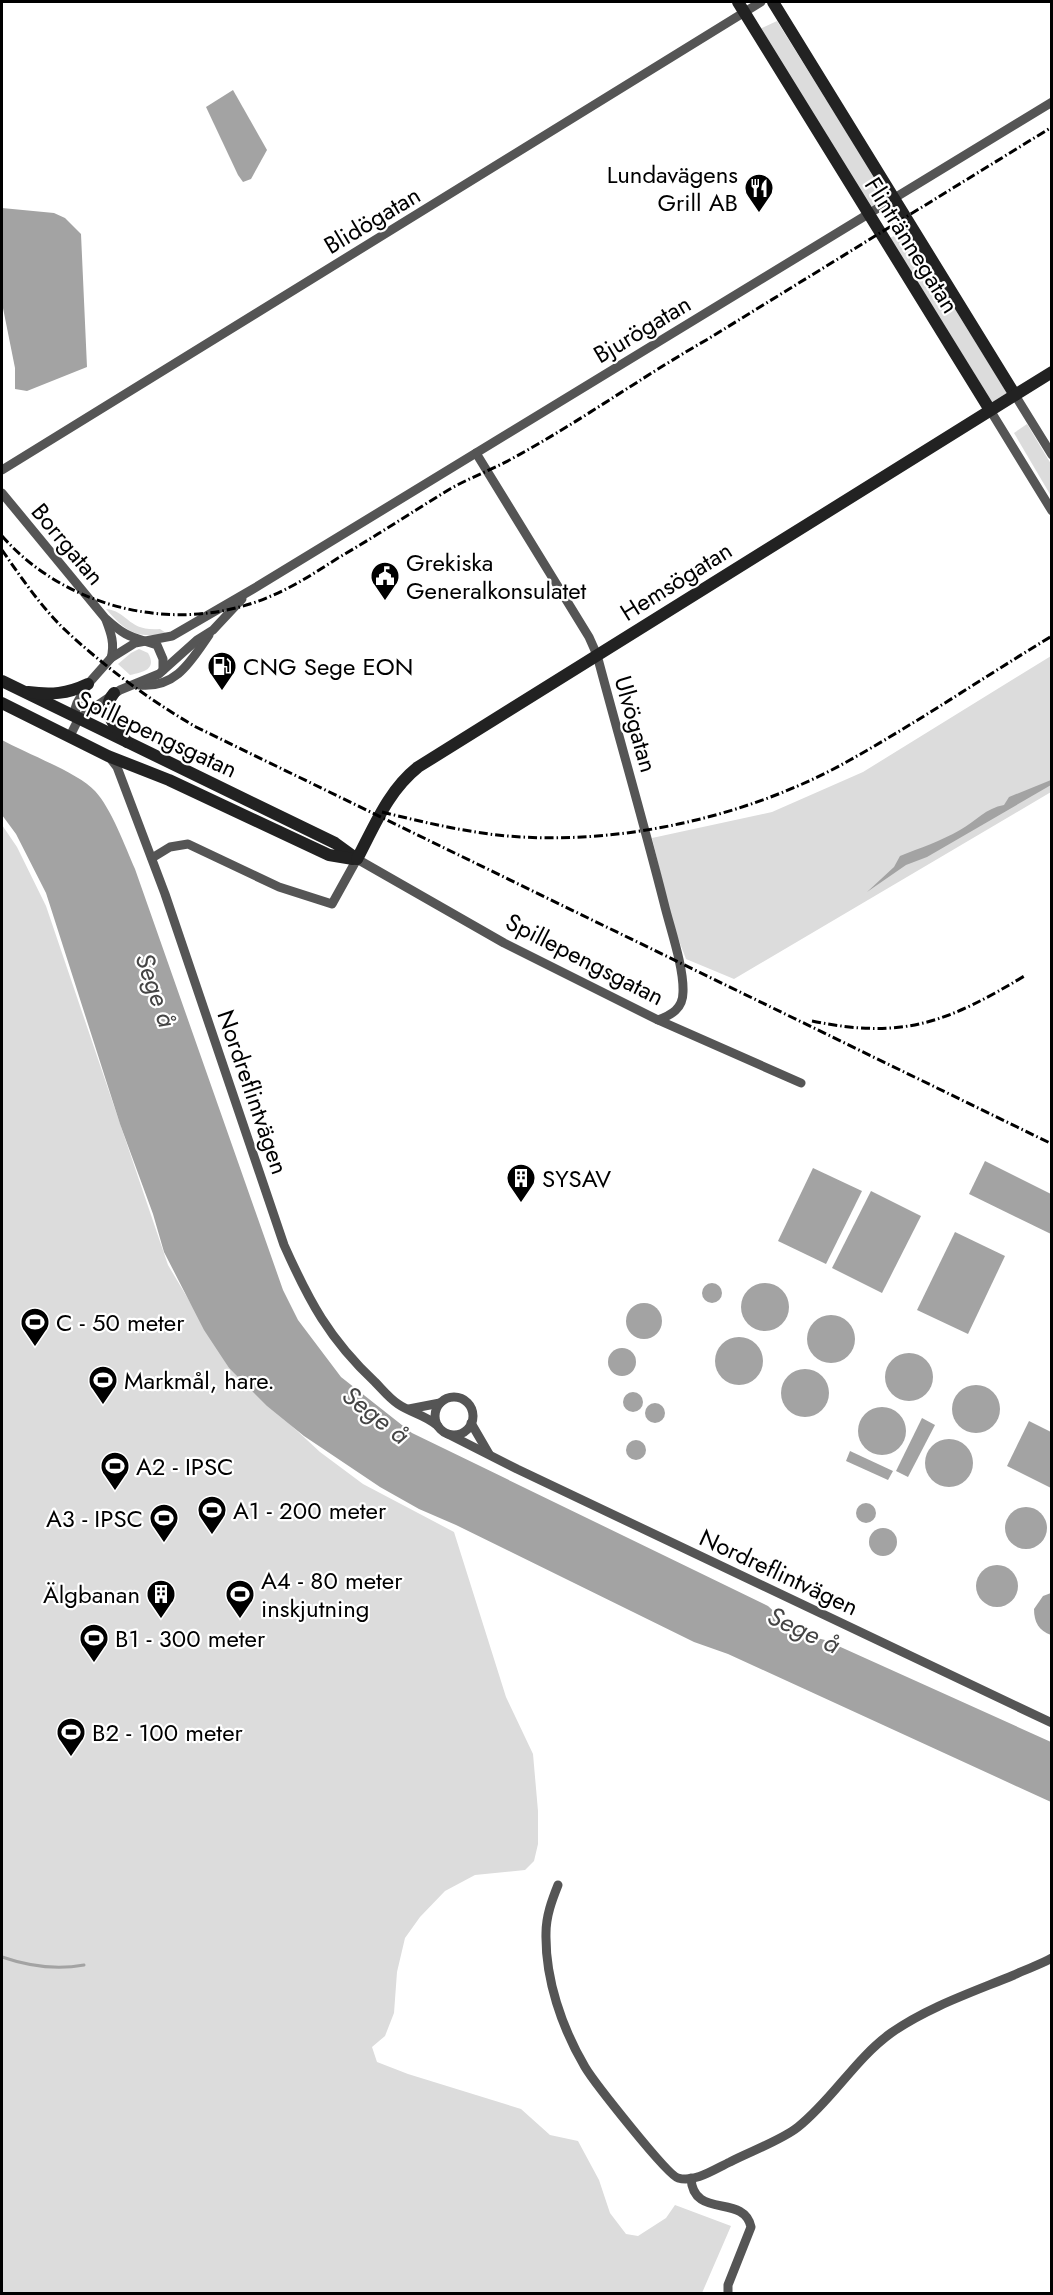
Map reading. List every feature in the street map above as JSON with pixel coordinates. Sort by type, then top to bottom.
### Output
[{"type":"street","name":"Blidögatan","points":[[2,470],[741,7],[761,2]]},
{"type":"street","name":"Flintrännegatan","points":[[773,2],[1052,455]]},
{"type":"street","name":"Flintrännegatan","points":[[741,7],[1052,511]]},
{"type":"street","name":"Bjurögatan","points":[[78,720],[75,709],[88,684],[111,658],[125,648],[172,636],[253,589],[1052,102]]},
{"type":"street","name":"Hemsögatan","points":[[357,860],[381,812],[405,777],[441,751],[1052,372]]},
{"type":"street","name":"Ulvögatan","points":[[476,453],[589,637],[597,655],[646,830],[678,962],[683,992],[681,1005],[672,1014],[657,1020]]},
{"type":"street","name":"Borrgatan","points":[[2,494],[105,618],[122,633],[135,640],[157,645],[164,659],[163,670]]},
{"type":"street","name":"Bjurögatan","points":[[134,684],[158,685],[179,674],[213,630],[253,589]]},
{"type":"street","name":"Borrgatan","points":[[105,618],[112,634],[111,658]]},
{"type":"street","name":"Bjurögatan","points":[[70,736],[78,720],[114,693],[149,679],[213,630]]},
{"type":"street","name":"Spillepengsgatan","points":[[2,681],[20,692],[335,843],[357,860],[504,943],[657,1020],[801,1083]]},
{"type":"street","points":[[20,692],[51,695],[66,693],[88,684]]},
{"type":"street","points":[[114,693],[107,707],[109,719],[128,743]]},
{"type":"street","name":"Spillepengsgatan","points":[[2,703],[108,756],[169,780],[328,855],[357,860]]},
{"type":"street","name":"Nordreflintvägen","points":[[108,756],[117,767],[152,858],[284,1245],[306,1294],[329,1332],[362,1370],[398,1404],[429,1418],[438,1426]]},
{"type":"street","points":[[152,858],[170,847],[188,844],[279,887],[332,904],[357,860]]},
{"type":"street","points":[[410,1409],[440,1403],[451,1397],[464,1400],[471,1409],[471,1423],[491,1456]]},
{"type":"street","points":[[440,1403],[435,1414],[438,1426],[448,1434],[460,1434],[471,1423]]},
{"type":"street","name":"Nordreflintvägen","points":[[448,1434],[1052,1723]]},
{"type":"street","points":[[558,1885],[549,1909],[546,1933],[550,1968],[559,2010],[571,2042],[588,2071],[666,2170],[678,2178],[691,2178],[708,2173],[797,2128],[868,2052],[914,2019],[957,1998],[1052,1958]]},
{"type":"street","points":[[691,2178],[691,2189],[696,2196],[711,2204],[742,2211],[749,2218],[750,2227],[728,2285],[728,2294]]},
{"type":"shaded area","points":[[777,21],[887,197],[871,207],[760,29]]},
{"type":"shaded area","points":[[906,230],[1007,393],[992,402],[890,238]]},
{"type":"shaded area","points":[[1027,424],[1051,464],[1051,496],[1014,433]]},
{"type":"shaded area","points":[[106,609],[119,613],[135,625],[160,629],[166,633],[147,635],[132,632],[119,623]]},
{"type":"shaded area","points":[[139,649],[148,653],[150,666],[144,671],[130,675],[118,664]]},
{"type":"shaded area","points":[[1051,656],[1051,792],[734,979],[686,959],[673,925],[652,838],[772,812],[863,772]]},
{"type":"shaded area","points":[[2,825],[17,847],[46,906],[168,1265],[229,1368],[320,1452],[363,1484],[454,1532],[506,1697],[533,1754],[538,1811],[538,1844],[534,1861],[525,1870],[475,1875],[445,1891],[420,1917],[405,1938],[397,1972],[394,2013],[385,2036],[372,2047],[377,2062],[521,2109],[550,2135],[578,2141],[599,2180],[610,2213],[626,2234],[638,2236],[666,2218],[675,2205],[731,2226],[702,2293],[2,2293]]},
{"type":"water","points":[[233,90],[267,150],[251,179],[243,182],[206,107]]},
{"type":"water","points":[[2,208],[54,213],[65,218],[81,234],[87,367],[27,391],[15,389],[15,368],[2,303]]},
{"type":"water","name":"Sege å","points":[[2,740],[65,770],[87,784],[101,798],[112,817],[135,869],[283,1290],[298,1320],[341,1377],[412,1433],[768,1606],[800,1631],[825,1640],[1051,1742],[1051,1802],[728,1654],[694,1642],[419,1509],[380,1487],[304,1436],[267,1406],[229,1368],[204,1330],[164,1252],[153,1214],[120,1124],[46,893],[16,834],[2,815]]},
{"type":"water","points":[[1051,780],[1051,785],[927,857],[906,865],[867,892],[894,867],[900,856],[953,834],[986,812],[1004,805],[1009,797]]},
{"type":"water","points":[[985,1161],[1051,1194],[1051,1234],[969,1194]]},
{"type":"water","points":[[813,1168],[862,1191],[826,1264],[778,1241]]},
{"type":"water","points":[[871,1191],[921,1216],[882,1293],[832,1268]]},
{"type":"water","points":[[955,1232],[1005,1256],[968,1334],[917,1310]]},
{"type":"water","points":[[708,1283],[716,1283],[722,1289],[722,1297],[716,1303],[708,1303],[702,1297],[702,1289]]},
{"type":"water","points":[[765,1283],[782,1290],[789,1307],[782,1324],[765,1331],[748,1324],[741,1307],[748,1290]]},
{"type":"water","points":[[644,1303],[656,1309],[662,1321],[656,1333],[644,1339],[632,1333],[626,1321],[632,1309]]},
{"type":"water","points":[[831,1315],[848,1322],[855,1339],[848,1356],[831,1363],[814,1356],[807,1339],[814,1322]]},
{"type":"water","points":[[739,1337],[756,1344],[763,1361],[756,1378],[739,1385],[722,1378],[715,1361],[722,1344]]},
{"type":"water","points":[[622,1348],[632,1352],[636,1362],[632,1372],[622,1376],[612,1372],[608,1362],[612,1352]]},
{"type":"water","points":[[909,1353],[926,1360],[933,1377],[926,1394],[909,1401],[892,1394],[885,1377],[892,1360]]},
{"type":"water","points":[[805,1369],[822,1376],[829,1393],[822,1410],[805,1417],[788,1410],[781,1393],[788,1376]]},
{"type":"water","points":[[976,1385],[993,1392],[1000,1409],[993,1426],[976,1433],[959,1426],[952,1409],[959,1392]]},
{"type":"water","points":[[633,1392],[640,1395],[643,1402],[640,1409],[633,1412],[626,1409],[623,1402],[626,1395]]},
{"type":"water","points":[[655,1403],[662,1406],[665,1413],[662,1420],[655,1423],[648,1420],[645,1413],[648,1406]]},
{"type":"water","points":[[882,1407],[899,1414],[906,1431],[899,1448],[882,1455],[865,1448],[858,1431],[865,1414]]},
{"type":"water","points":[[922,1418],[935,1425],[908,1477],[896,1471]]},
{"type":"water","points":[[1029,1421],[1051,1432],[1051,1488],[1007,1466]]},
{"type":"water","points":[[949,1439],[966,1446],[973,1463],[966,1480],[949,1487],[932,1480],[925,1463],[932,1446]]},
{"type":"water","points":[[636,1440],[643,1443],[646,1450],[643,1457],[636,1460],[629,1457],[626,1450],[629,1443]]},
{"type":"water","points":[[850,1451],[893,1471],[888,1480],[846,1461]]},
{"type":"water","points":[[866,1503],[873,1506],[876,1513],[873,1520],[866,1523],[859,1520],[856,1513],[859,1506]]},
{"type":"water","points":[[1026,1507],[1041,1513],[1047,1528],[1041,1543],[1026,1549],[1011,1543],[1005,1528],[1011,1513]]},
{"type":"water","points":[[883,1528],[893,1532],[897,1542],[893,1552],[883,1556],[873,1552],[869,1542],[873,1532]]},
{"type":"water","points":[[997,1565],[1012,1571],[1018,1586],[1012,1601],[997,1607],[982,1601],[976,1586],[982,1571]]},
{"type":"water","points":[[1051,1593],[1052,1635],[1043,1631],[1038,1625],[1034,1609],[1043,1596]]},
{"type":"waterway","points":[[2,1957],[42,1966],[84,1965]]},
{"type":"railway","points":[[2,536],[28,561],[59,582],[92,598],[127,609],[163,614],[200,614],[236,608],[271,596],[305,578],[450,489],[564,429],[1052,127]]},
{"type":"railway","points":[[2,550],[46,609],[77,641],[126,681],[196,727],[1052,1144]]},
{"type":"railway","points":[[382,812],[476,832],[534,838],[628,833],[675,825],[721,813],[766,799],[810,781],[850,760],[1052,636]]},
{"type":"railway","points":[[812,1021],[873,1028],[924,1023],[973,1005],[1026,975]]},
{"type":"place","name":"Lundavägens Grill AB","points":[[759,214]]},
{"type":"place","name":"Grekiska Generalkonsulatet","points":[[385,602]]},
{"type":"place","name":"CNG Sege EON","points":[[222,692]]},
{"type":"place","name":"SYSAV","points":[[521,1204]]},
{"type":"place","name":"C - 50 meter","points":[[35,1348]]},
{"type":"place","name":"Markmål, hare.","points":[[103,1406]]},
{"type":"place","name":"A2 - IPSC","points":[[115,1492]]},
{"type":"place","name":"A1 - 200 meter","points":[[212,1536]]},
{"type":"place","name":"A3 - IPSC","points":[[164,1544]]},
{"type":"place","name":"Älgbanan","points":[[161,1620]]},
{"type":"place","name":"A4 - 80 meter inskjutning","points":[[240,1620]]},
{"type":"place","name":"B1 - 300 meter","points":[[94,1664]]},
{"type":"place","name":"B2 - 100 meter","points":[[71,1758]]}]
